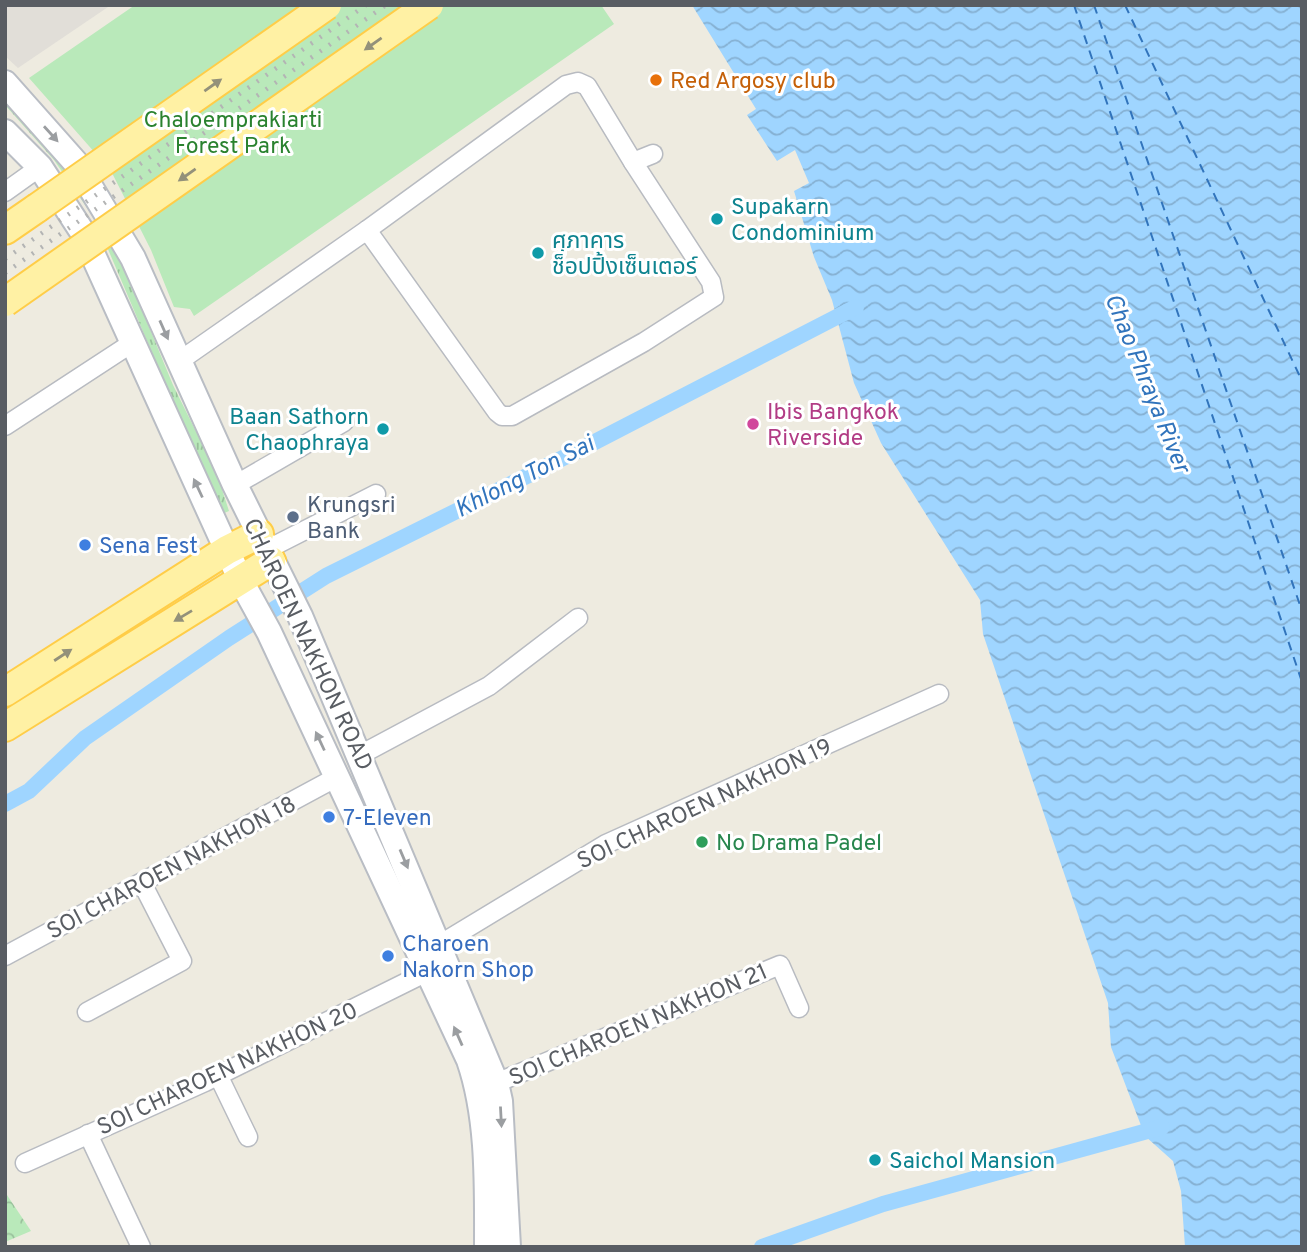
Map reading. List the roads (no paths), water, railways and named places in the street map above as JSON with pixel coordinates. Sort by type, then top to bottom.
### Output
[{"type":"main road","points":[[5,229],[327,5]]},
{"type":"main road","points":[[5,302],[429,5]]},
{"type":"main road","name":"CHAROEN NAKHON ROAD","points":[[5,83],[76,163],[133,258],[235,485],[300,617],[360,755],[496,1083],[508,1247]]},
{"type":"main road","name":"CHAROEN NAKHON ROAD","points":[[5,132],[40,167],[83,233],[241,581],[269,632],[429,971],[478,1086],[488,1247]]},
{"type":"main road","points":[[5,692],[228,550],[265,548]]},
{"type":"main road","points":[[5,727],[241,581],[265,548]]},
{"type":"street","points":[[178,362],[367,230],[566,85],[578,82],[587,86],[711,282],[714,298],[644,342],[507,417],[497,412],[367,230]]},
{"type":"street","points":[[633,162],[653,154]]},
{"type":"street","points":[[5,192],[40,167]]},
{"type":"street","points":[[5,426],[132,343]]},
{"type":"street","points":[[235,485],[344,422]]},
{"type":"street","points":[[265,548],[376,494]]},
{"type":"street","points":[[360,755],[489,686],[578,618]]},
{"type":"street","name":"SOI CHAROEN NAKHON 19","points":[[439,944],[606,844],[939,694]]},
{"type":"street","name":"SOI CHAROEN NAKHON 18","points":[[5,956],[337,777]]},
{"type":"street","points":[[87,1012],[182,961],[142,883]]},
{"type":"street","name":"SOI CHAROEN NAKHON 21","points":[[496,1083],[780,965],[799,1008]]},
{"type":"street","name":"SOI CHAROEN NAKHON 20","points":[[25,1163],[219,1075],[429,971]]},
{"type":"street","points":[[219,1075],[247,1137]]},
{"type":"street","points":[[88,1134],[141,1247]]},
{"type":"water","name":"Chao Phraya River","points":[[692,5],[1302,5],[1302,1247],[1185,1247],[1181,1191],[1173,1161],[1145,1136],[1111,1047],[1108,1003],[983,634],[980,600],[881,443],[854,383],[832,300],[814,257],[794,191],[809,183],[795,150],[777,161],[747,115],[756,109]]},
{"type":"waterway","name":"Khlong Ton Sai","points":[[5,804],[29,791],[85,738],[229,638],[326,576],[589,445],[856,307]]},
{"type":"waterway","points":[[762,1247],[883,1204],[1162,1127]]},
{"type":"railway","points":[[5,259],[366,5]]},
{"type":"railway","points":[[5,273],[386,5]]},
{"type":"place","name":"Red Argosy club","points":[[656,80]]},
{"type":"place","name":"Supakarn Condominium","points":[[717,219]]},
{"type":"place","name":"ศุภาคาร ช็อปปิ้งเซ็นเตอร์","points":[[538,253]]},
{"type":"place","name":"Ibis Bangkok Riverside","points":[[753,424]]},
{"type":"place","name":"Baan Sathorn Chaophraya","points":[[383,429]]},
{"type":"place","name":"Krungsri Bank","points":[[293,517]]},
{"type":"place","name":"Sena Fest","points":[[85,545]]},
{"type":"place","name":"7-Eleven","points":[[329,817]]},
{"type":"place","name":"No Drama Padel","points":[[702,842]]},
{"type":"place","name":"Charoen Nakorn Shop","points":[[388,956]]},
{"type":"place","name":"Saichol Mansion","points":[[875,1160]]},
{"type":"park label","name":"Chaloemprakiarti Forest Park","points":[[233,132]]}]
